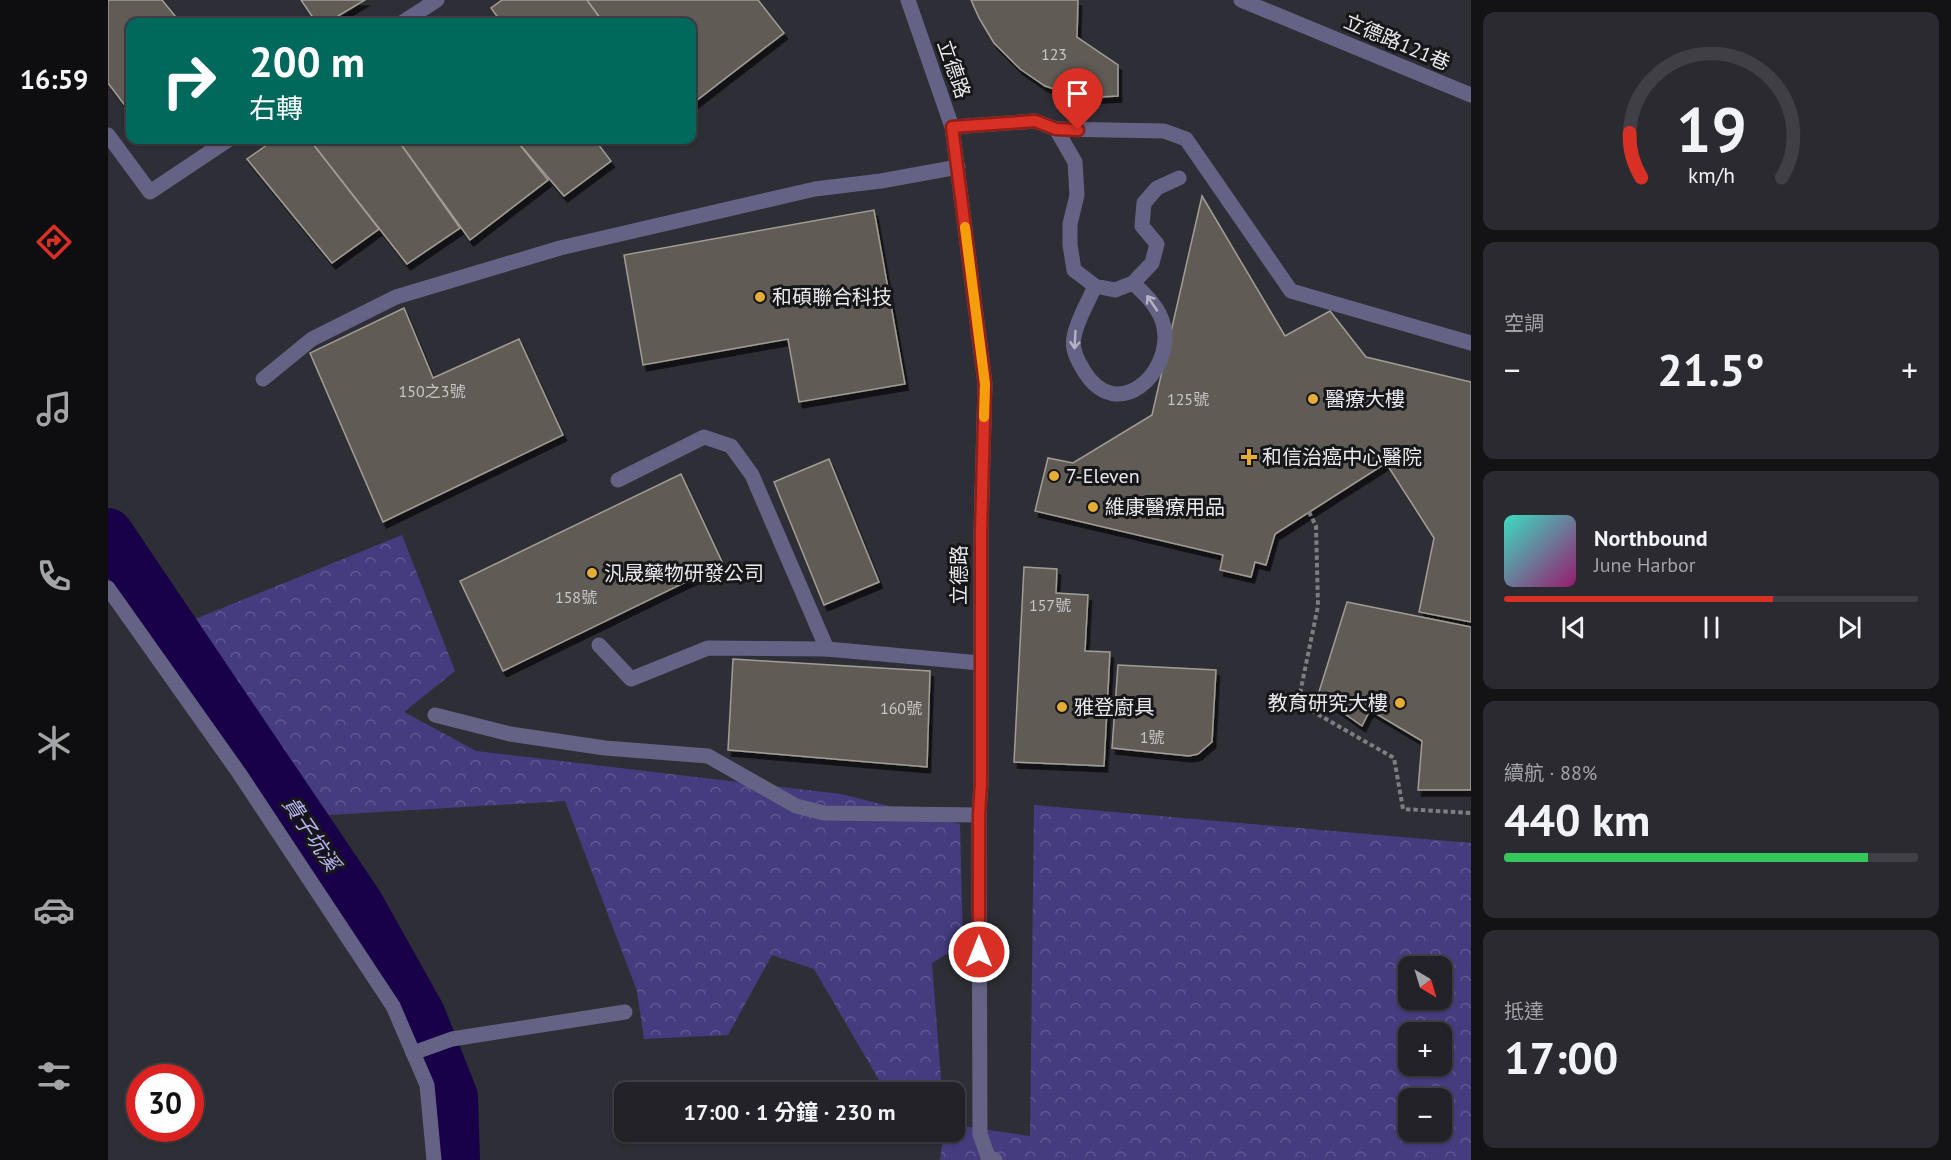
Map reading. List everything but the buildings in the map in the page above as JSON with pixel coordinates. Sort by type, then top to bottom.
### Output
[{"type":"street","points":[[410,18],[437,0]]},
{"type":"street","name":"立德路","points":[[908,0],[952,127],[985,384],[980,663],[980,1134],[991,1159]]},
{"type":"street","name":"立德路121巷","points":[[1241,0],[1471,95]]},
{"type":"street","points":[[952,127],[1035,121],[1056,129],[1164,130],[1186,139],[1291,291],[1471,343]]},
{"type":"street","points":[[1056,129],[1075,162],[1077,195],[1070,224],[1070,245],[1074,270],[1095,286],[1115,290],[1133,283],[1152,263],[1157,244],[1143,226],[1144,203],[1158,188],[1179,178]]},
{"type":"street","points":[[108,135],[150,192],[222,144]]},
{"type":"street","points":[[263,379],[312,339],[396,297],[560,248],[815,189],[881,181],[958,167]]},
{"type":"street","points":[[1095,286],[1079,319],[1073,339],[1076,357],[1087,376],[1099,388],[1112,395],[1131,393],[1145,383],[1156,369],[1164,346],[1164,328],[1158,313],[1148,297],[1133,283]]},
{"type":"street","points":[[618,480],[704,437],[731,446],[752,475],[827,649]]},
{"type":"street","points":[[108,588],[240,773],[393,1006],[427,1085],[434,1160]]},
{"type":"street","points":[[599,645],[631,679],[708,648],[827,649],[980,663]]},
{"type":"street","points":[[435,715],[510,734],[605,748],[708,756],[796,806],[824,813],[979,815]]},
{"type":"street","points":[[413,1053],[452,1039],[625,1012]]},
{"type":"path","points":[[1309,512],[1316,526],[1318,606],[1298,703],[1394,758],[1403,809],[1471,813]]},
{"type":"green space","points":[[402,535],[455,671],[404,712],[476,751],[841,794],[960,824],[963,944],[932,963],[941,1082],[880,1082],[814,969],[772,955],[728,1035],[644,1039],[637,991],[565,801],[329,815],[188,622]]},
{"type":"green space","points":[[1034,805],[1471,843],[1471,1160],[940,1160],[942,1142],[965,1142],[965,1127],[1030,1136]]},
{"type":"waterway","name":"貴子坑溪","points":[[108,533],[359,905],[421,1016],[453,1097],[455,1160]]},
{"type":"slow traffic","points":[[965,227],[985,384],[984,417]]},
{"type":"place","name":"和碩聯合科技","points":[[760,297]]},
{"type":"place","name":"醫療大樓","points":[[1313,399]]},
{"type":"place","name":"和信治癌中心醫院","points":[[1249,457]]},
{"type":"place","name":"7-Eleven","points":[[1054,476]]},
{"type":"place","name":"維康醫療用品","points":[[1093,507]]},
{"type":"place","name":"汎晟藥物研發公司","points":[[592,573]]},
{"type":"place","name":"教育研究大樓","points":[[1400,703]]},
{"type":"place","name":"雅登廚具","points":[[1062,707]]},
{"type":"route","points":[[979,952],[981,532],[985,384],[952,127],[1035,121],[1056,129],[1078,130]]}]
